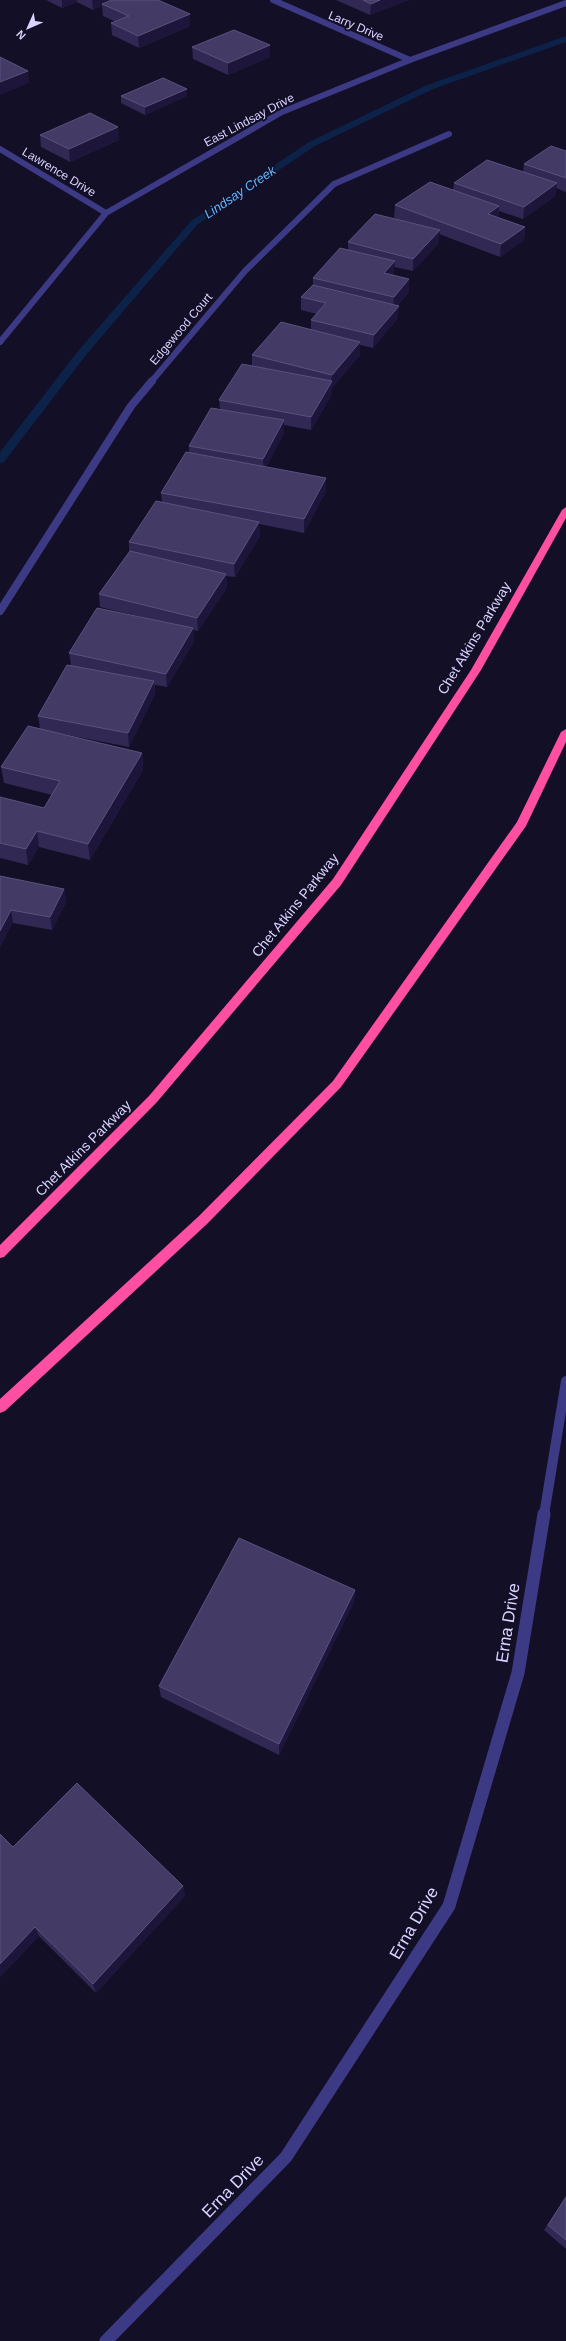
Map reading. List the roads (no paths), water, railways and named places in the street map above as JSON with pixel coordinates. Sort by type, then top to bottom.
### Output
[{"type":"highway","name":"Chet Atkins Parkway","points":[[0,1253],[153,1099],[337,882],[476,670],[566,510]]},
{"type":"highway","points":[[0,1407],[203,1220],[337,1084],[522,823],[566,732]]},
{"type":"street","name":"Larry Drive","points":[[273,0],[410,60]]},
{"type":"street","name":"East Lindsay Drive","points":[[0,342],[106,213],[282,112],[410,60],[566,3]]},
{"type":"street","name":"Edgewood Court","points":[[0,611],[131,406],[245,271],[334,184],[449,134]]},
{"type":"street","name":"Lawrence Drive","points":[[0,149],[106,213]]},
{"type":"street","name":"Erna Drive","points":[[106,2341],[286,2157],[449,1906],[518,1673],[566,1381]]},
{"type":"waterway","name":"Lindsay Creek","points":[[0,460],[82,353],[194,223],[312,144],[430,87],[566,39]]}]
